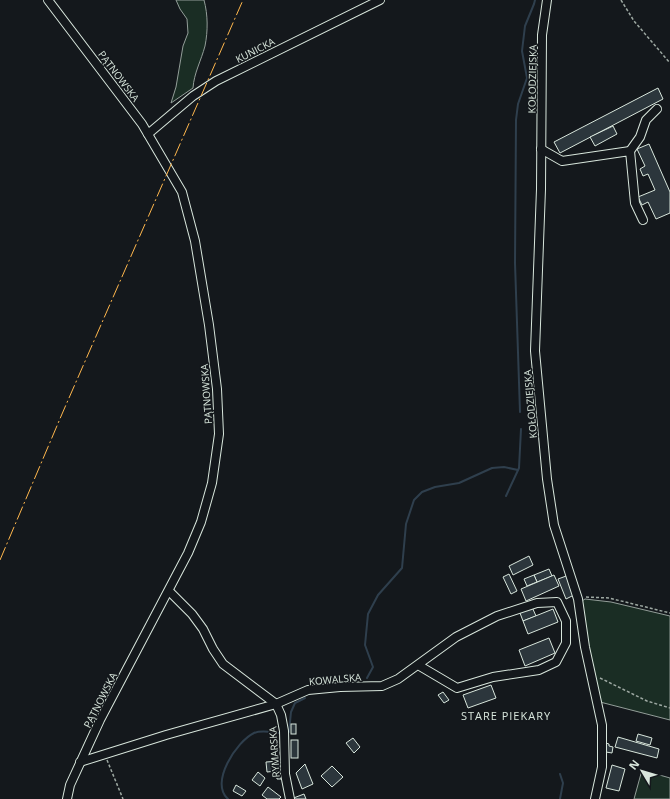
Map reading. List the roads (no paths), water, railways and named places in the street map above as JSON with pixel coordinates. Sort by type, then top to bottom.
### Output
[{"type":"street","name":"PĄTNOWSKA","points":[[48,0],[148,134],[182,192],[195,241],[209,325],[217,389],[219,434],[212,482],[198,528],[188,553],[100,720],[80,762],[66,799]]},
{"type":"street","name":"KUNICKA","points":[[148,134],[193,96],[216,81],[380,0]]},
{"type":"street","name":"KOŁODZIEJSKA","points":[[547,0],[542,35],[541,149],[535,351],[547,479],[554,525],[578,599],[590,675],[602,725],[602,768],[595,799]]},
{"type":"street","points":[[643,220],[635,203],[630,151],[640,137],[646,120],[657,109]]},
{"type":"street","points":[[541,149],[562,161],[630,151]]},
{"type":"street","points":[[169,591],[192,614],[203,629],[213,649],[223,664],[276,704]]},
{"type":"street","name":"KOWALSKA","points":[[80,762],[196,726],[276,704],[308,690],[340,687],[382,686],[398,679],[456,637],[497,616],[537,603],[557,602],[566,621],[566,643],[556,662],[539,670],[493,677],[457,688],[418,665]]},
{"type":"street","name":"RYMARSKA","points":[[276,704],[281,715],[284,731],[285,774],[290,799]]},
{"type":"waterway","points":[[520,412],[515,263],[516,120],[518,104],[527,78],[522,51],[525,26],[535,0]]},
{"type":"waterway","points":[[506,496],[519,468],[521,429]]},
{"type":"waterway","points":[[367,678],[373,667],[365,645],[368,614],[378,595],[402,568],[406,524],[414,500],[422,492],[435,487],[459,483],[492,468],[504,467],[518,470]]},
{"type":"waterway","points":[[289,732],[291,712],[295,703],[305,698]]},
{"type":"waterway","points":[[228,799],[223,792],[223,773],[233,753],[247,737],[254,733],[263,731],[279,733]]},
{"type":"waterway","points":[[560,774],[563,783],[560,799]]},
{"type":"district","name":"STARE PIEKARY","points":[[506,716]]}]
